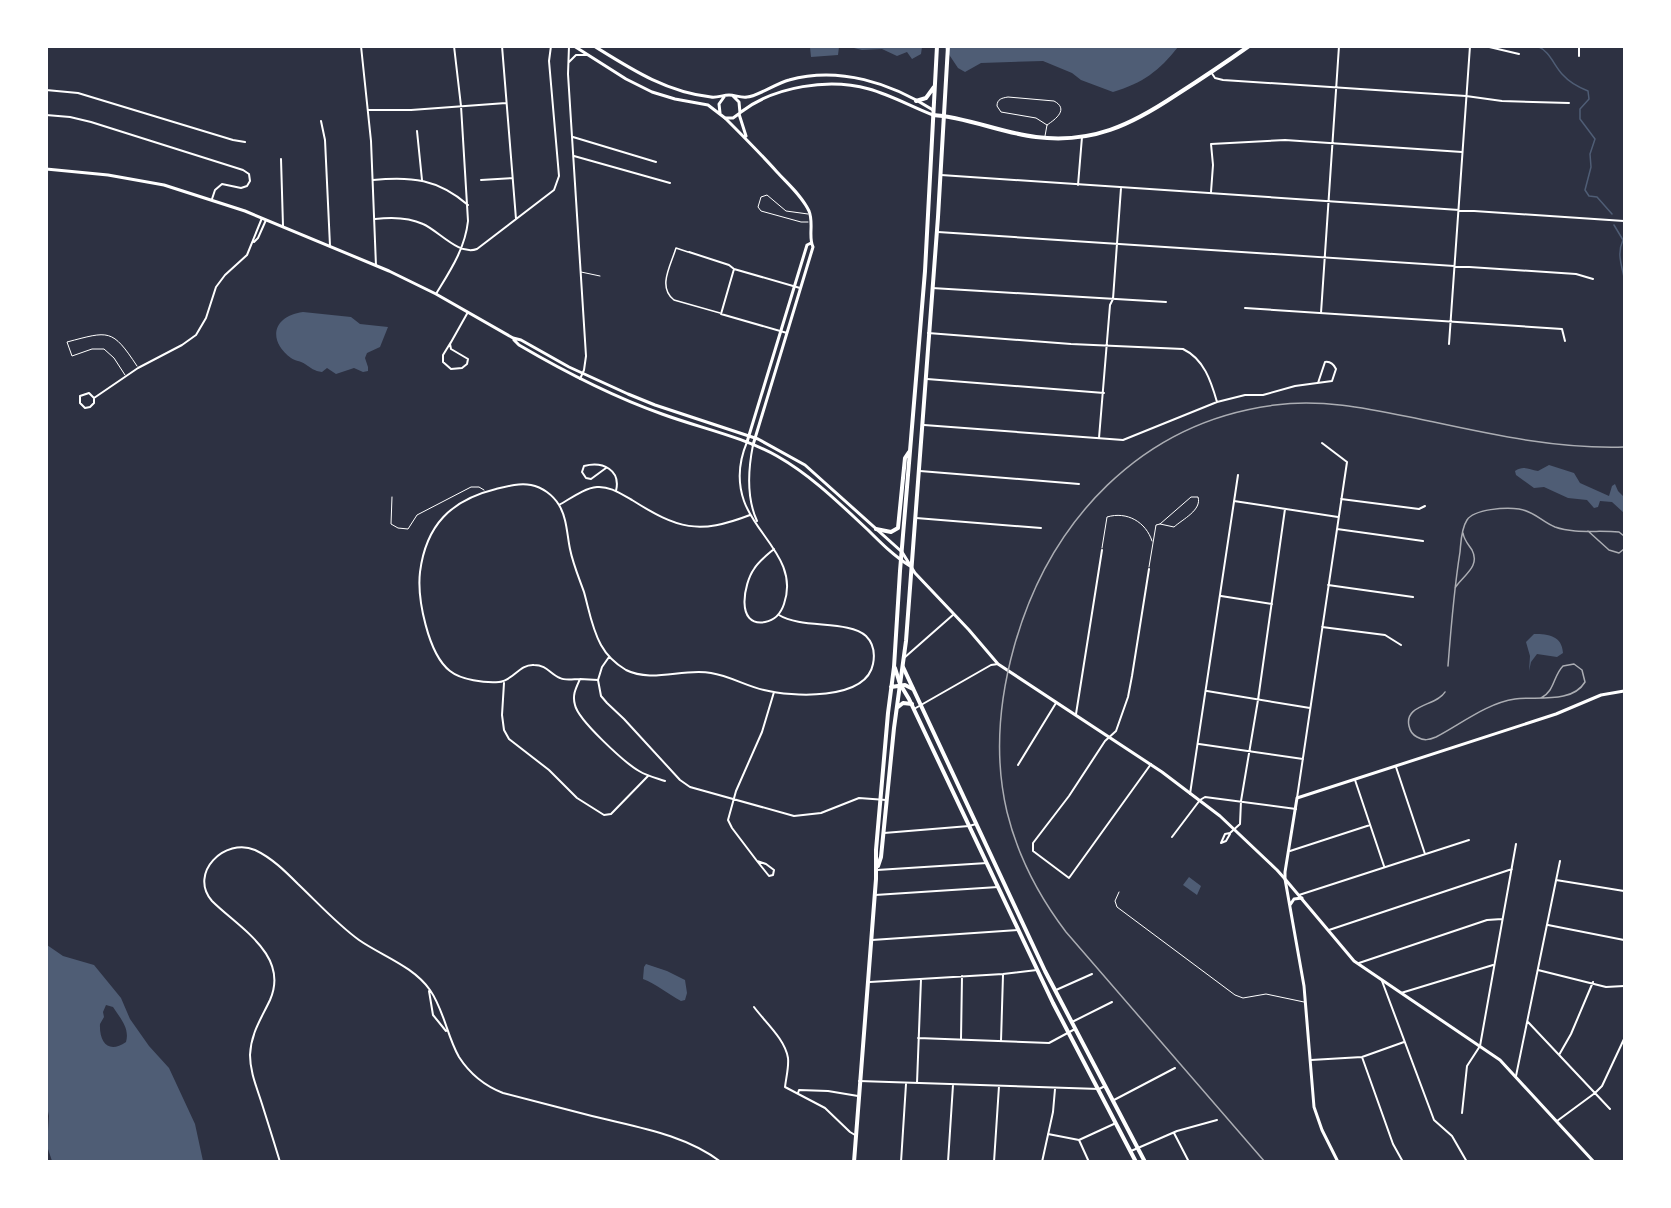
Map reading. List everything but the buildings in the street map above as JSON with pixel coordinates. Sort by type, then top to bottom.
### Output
[{"type":"main road","points":[[574,46],[635,85],[675,99],[709,105],[748,140],[802,200],[810,214],[812,222],[810,243],[813,247],[753,445]]},
{"type":"main road","points":[[594,46],[636,74],[677,90],[711,97],[732,95],[751,97],[769,87],[790,80],[833,75],[874,82],[943,116]]},
{"type":"main road","points":[[854,1161],[877,870],[876,850],[880,799],[894,667],[927,248],[937,46]]},
{"type":"main road","points":[[877,870],[881,856],[896,710],[904,658],[937,232],[948,46]]},
{"type":"main road","points":[[725,118],[733,118],[755,103],[795,88],[848,84],[876,91],[933,115],[984,127],[1045,138],[1082,137],[1112,130],[1138,119],[1249,46]]},
{"type":"main road","points":[[916,101],[926,98],[935,87]]},
{"type":"main road","points":[[675,99],[677,90]]},
{"type":"main road","points":[[732,95],[739,102],[742,128],[748,140]]},
{"type":"main road","points":[[720,114],[719,104],[725,96]]},
{"type":"main road","points":[[46,169],[142,181],[212,199],[283,226],[376,266],[436,294],[580,379],[641,407],[747,442],[776,456],[816,482],[911,567]]},
{"type":"main road","points":[[747,442],[794,286],[807,245],[810,243]]},
{"type":"main road","points":[[513,339],[521,340],[569,367],[652,405],[755,438],[806,465],[902,552],[911,567],[998,664],[1151,764],[1235,829],[1285,879],[1357,964],[1500,1060],[1594,1161]]},
{"type":"main road","points":[[876,529],[891,532],[898,528],[905,458],[911,449]]},
{"type":"main road","points":[[894,667],[900,684],[912,704],[1037,970],[1137,1161]]},
{"type":"main road","points":[[903,667],[1055,990],[1144,1161]]},
{"type":"main road","points":[[891,687],[900,684],[913,689]]},
{"type":"main road","points":[[1338,1161],[1315,1110],[1311,1093],[1306,1002],[1285,879],[1297,798],[1556,714],[1601,695],[1624,691]]},
{"type":"main road","points":[[896,710],[900,703],[912,704]]},
{"type":"main road","points":[[1290,907],[1294,899],[1300,896]]},
{"type":"street","points":[[361,46],[373,180],[376,266]]},
{"type":"street","points":[[436,294],[462,248],[467,225],[468,205],[461,106],[454,46]]},
{"type":"street","points":[[502,46],[516,219]]},
{"type":"street","points":[[375,219],[394,218],[424,224],[462,248],[471,251],[477,249],[554,190],[558,183],[557,143],[549,61],[551,46]]},
{"type":"street","points":[[569,46],[567,64],[586,356],[580,379]]},
{"type":"street","points":[[1321,313],[1339,46]]},
{"type":"street","points":[[1449,344],[1470,46]]},
{"type":"street","points":[[1485,46],[1519,54]]},
{"type":"street","points":[[1579,46],[1579,56]]},
{"type":"street","points":[[567,64],[576,55],[588,55]]},
{"type":"street","points":[[1211,72],[1215,78],[1223,80],[1569,104]]},
{"type":"street","points":[[46,90],[78,93],[245,142]]},
{"type":"street","points":[[368,110],[411,110],[506,103]]},
{"type":"street","points":[[46,116],[70,117],[91,123],[243,170],[249,174],[250,181],[247,186],[241,188],[222,184],[216,188],[212,199]]},
{"type":"street","points":[[321,121],[325,140],[330,246]]},
{"type":"street","points":[[417,131],[422,180]]},
{"type":"street","points":[[572,137],[656,162]]},
{"type":"street","points":[[1078,185],[1082,137]]},
{"type":"street","points":[[1210,193],[1213,165],[1212,144],[1285,140],[1462,152]]},
{"type":"street","points":[[574,156],[669,183]]},
{"type":"street","points":[[281,159],[283,226]]},
{"type":"street","points":[[941,175],[1624,221]]},
{"type":"street","points":[[373,180],[411,178],[422,180],[450,191],[468,205]]},
{"type":"street","points":[[482,180],[513,178]]},
{"type":"street","points":[[1099,438],[1110,304],[1113,299],[1118,243],[1121,187]]},
{"type":"street","points":[[94,398],[84,393],[80,396],[80,403],[83,407],[88,408],[92,405],[94,398],[138,368],[196,336],[206,318],[217,285],[245,258],[264,219]]},
{"type":"street","points":[[937,232],[1576,274],[1593,279]]},
{"type":"street","points":[[787,333],[674,300],[666,292],[664,285],[676,248],[729,265],[734,269],[800,288]]},
{"type":"street","points":[[721,314],[734,269]]},
{"type":"street","points":[[932,288],[1166,302]]},
{"type":"street","points":[[1245,308],[1562,329],[1565,341]]},
{"type":"street","points":[[451,342],[451,349],[468,359],[467,364],[462,368],[447,368],[443,362],[443,355],[468,312]]},
{"type":"street","points":[[928,333],[1185,350],[1207,372],[1217,402]]},
{"type":"street","points":[[922,425],[1122,441],[1217,402],[1245,395],[1263,395],[1332,381],[1336,369],[1330,362],[1325,362],[1318,383]]},
{"type":"street","points":[[925,378],[1104,393]]},
{"type":"street","points":[[747,442],[741,462],[742,498],[750,515],[774,549],[784,567],[787,579],[786,598],[779,615],[759,622],[748,616],[744,606],[746,590],[751,575],[774,549]]},
{"type":"street","points":[[1297,798],[1347,462],[1322,443]]},
{"type":"street","points":[[753,445],[749,485],[752,507],[758,524]]},
{"type":"street","points":[[606,468],[591,479],[585,477],[582,472],[583,467],[592,464],[606,468],[617,477],[616,491]]},
{"type":"street","points":[[918,471],[1079,484]]},
{"type":"street","points":[[1191,794],[1238,475]]},
{"type":"street","points":[[598,680],[560,678],[547,668],[531,664],[504,681],[492,682],[474,680],[448,670],[428,633],[419,594],[422,562],[433,530],[452,508],[469,497],[516,484],[531,485],[547,492],[559,505],[566,526],[571,555],[599,642],[609,657],[625,669],[639,675],[708,672],[763,690],[807,695],[842,690],[866,679],[872,670],[874,660],[872,644],[862,633],[790,620],[779,615]]},
{"type":"street","points":[[559,505],[595,487],[604,487],[616,491],[658,516],[684,526],[716,526],[750,515]]},
{"type":"street","points":[[1341,499],[1419,509],[1425,506]]},
{"type":"street","points":[[1234,501],[1338,517]]},
{"type":"street","points":[[1230,833],[1240,824],[1241,801],[1251,751],[1285,509]]},
{"type":"street","points":[[915,518],[1041,528]]},
{"type":"street","points":[[1337,529],[1423,541]]},
{"type":"street","points":[[1076,714],[1102,550]]},
{"type":"street","points":[[1149,569],[1128,697],[1116,731],[1102,744],[1069,796],[1033,843],[1032,849],[1069,878],[1151,764]]},
{"type":"street","points":[[1328,585],[1413,597]]},
{"type":"street","points":[[1220,596],[1272,604]]},
{"type":"street","points":[[904,658],[954,614]]},
{"type":"street","points":[[1322,627],[1385,635],[1401,645]]},
{"type":"street","points":[[609,657],[602,667],[598,680],[601,696],[680,780],[690,787],[794,816],[820,813],[859,798],[886,800]]},
{"type":"street","points":[[914,709],[991,665],[998,664]]},
{"type":"street","points":[[580,679],[574,696],[576,710],[582,719],[633,768],[665,781]]},
{"type":"street","points":[[504,681],[502,716],[504,730],[509,739],[549,770],[577,798],[604,815],[611,814],[648,776]]},
{"type":"street","points":[[757,861],[771,866],[774,870],[773,875],[769,876],[765,873],[728,821],[733,800],[762,732],[774,692]]},
{"type":"street","points":[[1206,692],[1310,708]]},
{"type":"street","points":[[1018,765],[1056,702]]},
{"type":"street","points":[[1199,744],[1303,759]]},
{"type":"street","points":[[1396,767],[1425,854]]},
{"type":"street","points":[[1355,780],[1384,866]]},
{"type":"street","points":[[1172,837],[1200,800],[1210,797],[1296,809]]},
{"type":"street","points":[[883,833],[976,824]]},
{"type":"street","points":[[1289,851],[1370,825]]},
{"type":"street","points":[[1300,896],[1384,866],[1469,840]]},
{"type":"street","points":[[1462,1113],[1467,1066],[1480,1046],[1516,844]]},
{"type":"street","points":[[280,1161],[253,1076],[250,1059],[252,1037],[272,994],[274,971],[254,937],[208,897],[205,880],[208,868],[215,857],[231,848],[247,847],[276,863],[356,937],[408,970],[427,987],[464,1065],[483,1083],[498,1091],[641,1127],[687,1143],[721,1161]]},
{"type":"street","points":[[1516,1076],[1560,861]]},
{"type":"street","points":[[877,870],[987,863]]},
{"type":"street","points":[[1328,930],[1512,869]]},
{"type":"street","points":[[1556,880],[1624,891]]},
{"type":"street","points":[[875,895],[998,887]]},
{"type":"street","points":[[1357,964],[1487,920],[1502,919]]},
{"type":"street","points":[[1547,924],[1624,940]]},
{"type":"street","points":[[871,940],[1018,930]]},
{"type":"street","points":[[1401,993],[1493,965]]},
{"type":"street","points":[[867,982],[1037,970]]},
{"type":"street","points":[[1538,970],[1606,987],[1624,987]]},
{"type":"street","points":[[1001,1041],[1003,974]]},
{"type":"street","points":[[1055,990],[1092,974]]},
{"type":"street","points":[[961,1040],[962,976]]},
{"type":"street","points":[[918,1083],[921,979]]},
{"type":"street","points":[[1382,981],[1434,1120],[1452,1136],[1467,1161]]},
{"type":"street","points":[[1559,1055],[1571,1034],[1593,982]]},
{"type":"street","points":[[427,987],[433,1015],[451,1038]]},
{"type":"street","points":[[1072,1022],[1112,1002]]},
{"type":"street","points":[[754,1008],[783,1045],[788,1060],[785,1087],[824,1107],[855,1135]]},
{"type":"street","points":[[1527,1022],[1610,1109]]},
{"type":"street","points":[[918,1038],[1049,1043],[1075,1029]]},
{"type":"street","points":[[1557,1121],[1595,1094],[1607,1079],[1624,1039]]},
{"type":"street","points":[[1310,1060],[1362,1057],[1404,1042]]},
{"type":"street","points":[[1362,1057],[1393,1144],[1403,1161]]},
{"type":"street","points":[[1113,1101],[1175,1068]]},
{"type":"street","points":[[860,1081],[1055,1089],[1099,1089],[1105,1086]]},
{"type":"street","points":[[901,1161],[906,1083]]},
{"type":"street","points":[[948,1161],[953,1084]]},
{"type":"street","points":[[994,1161],[999,1086]]},
{"type":"street","points":[[1042,1161],[1053,1112],[1055,1089]]},
{"type":"street","points":[[798,1093],[799,1090],[858,1095]]},
{"type":"street","points":[[1131,1151],[1174,1133],[1218,1120]]},
{"type":"street","points":[[1047,1134],[1079,1140],[1116,1124]]},
{"type":"street","points":[[1174,1133],[1189,1161]]},
{"type":"street","points":[[1079,1140],[1089,1161]]},
{"type":"lane","points":[[1045,138],[1047,125],[1058,117],[1061,105],[1054,101],[1008,97],[1001,98],[998,102],[1000,112],[1036,118],[1047,125]]},
{"type":"lane","points":[[810,214],[786,211],[767,195],[761,197],[758,207],[761,211],[801,222],[812,222]]},
{"type":"lane","points":[[581,272],[600,276]]},
{"type":"lane","points":[[126,376],[107,350],[100,348],[72,356],[68,342],[98,334],[109,335],[124,347],[138,368]]},
{"type":"lane","points":[[392,497],[391,524],[398,528],[408,529],[417,514],[471,488],[479,487],[486,492]]},
{"type":"lane","points":[[1149,569],[1156,525],[1191,497],[1198,497],[1198,508],[1174,526],[1160,524]]},
{"type":"lane","points":[[1102,550],[1107,517],[1114,514],[1141,522],[1152,541]]},
{"type":"lane","points":[[1119,892],[1115,901],[1117,907],[1235,995],[1243,998],[1266,994],[1306,1002]]},
{"type":"water","points":[[922,46],[921,54],[912,59],[907,52],[897,56],[882,49],[862,50],[850,47]]},
{"type":"water","points":[[810,47],[839,47],[838,55],[811,57]]},
{"type":"water","points":[[944,47],[1178,47],[1150,75],[1133,85],[1113,92],[1081,80],[1072,73],[1043,61],[981,63],[965,72],[958,68]]},
{"type":"water","points":[[303,312],[351,317],[360,324],[388,327],[380,347],[367,353],[365,358],[368,371],[363,372],[354,368],[336,374],[327,368],[319,372],[291,358],[283,351],[276,337],[280,324],[285,318]]},
{"type":"water","points":[[1549,465],[1574,473],[1580,483],[1609,496],[1615,484],[1624,497],[1624,513],[1612,502],[1600,501],[1598,507],[1594,508],[1587,500],[1568,498],[1544,487],[1534,488],[1516,475],[1515,471],[1524,468],[1538,471]]},
{"type":"water","points":[[1534,634],[1554,637],[1560,643],[1563,653],[1557,657],[1537,654],[1531,662],[1529,671],[1530,656],[1526,642]]},
{"type":"water","points":[[1189,877],[1201,886],[1197,895],[1183,885]]},
{"type":"water","points":[[47,945],[63,956],[94,965],[121,998],[130,1019],[149,1046],[169,1068],[195,1124],[203,1161],[52,1161],[47,1146],[49,1116],[46,1102]],"holes":[[[106,1005],[113,1007],[124,1023],[127,1037],[126,1042],[110,1047],[101,1037],[100,1024]]]},
{"type":"water","points":[[646,964],[685,980],[687,993],[685,1000],[681,1001],[643,979]]},
{"type":"waterway","points":[[1537,46],[1545,51],[1568,80],[1588,91],[1589,99],[1580,109],[1580,119],[1595,139],[1590,154],[1591,167],[1585,190],[1589,196],[1597,197],[1612,214]]},
{"type":"waterway","points":[[1614,225],[1623,240],[1620,254],[1624,277]]},
{"type":"railway","points":[[1265,1162],[1066,932],[1038,890],[1017,845],[1007,812],[1000,771],[1002,708],[1014,647],[1030,601],[1051,558],[1077,520],[1107,485],[1143,456],[1183,432],[1227,415],[1275,405],[1334,404],[1526,440],[1575,446],[1624,447]]},
{"type":"railway","points":[[1448,666],[1462,536],[1465,524],[1471,516],[1491,510],[1519,509],[1555,527],[1579,531],[1619,532],[1624,536]]},
{"type":"railway","points":[[1588,531],[1609,550],[1619,553],[1624,549]]},
{"type":"railway","points":[[1455,588],[1470,571],[1474,561],[1472,550],[1463,533]]},
{"type":"railway","points":[[1445,692],[1441,697],[1411,713],[1409,726],[1416,736],[1424,740],[1433,738],[1484,709],[1505,701],[1524,698],[1543,698],[1553,698],[1572,694],[1585,682],[1582,670],[1574,664],[1563,666],[1549,691],[1546,695],[1541,698]]}]
